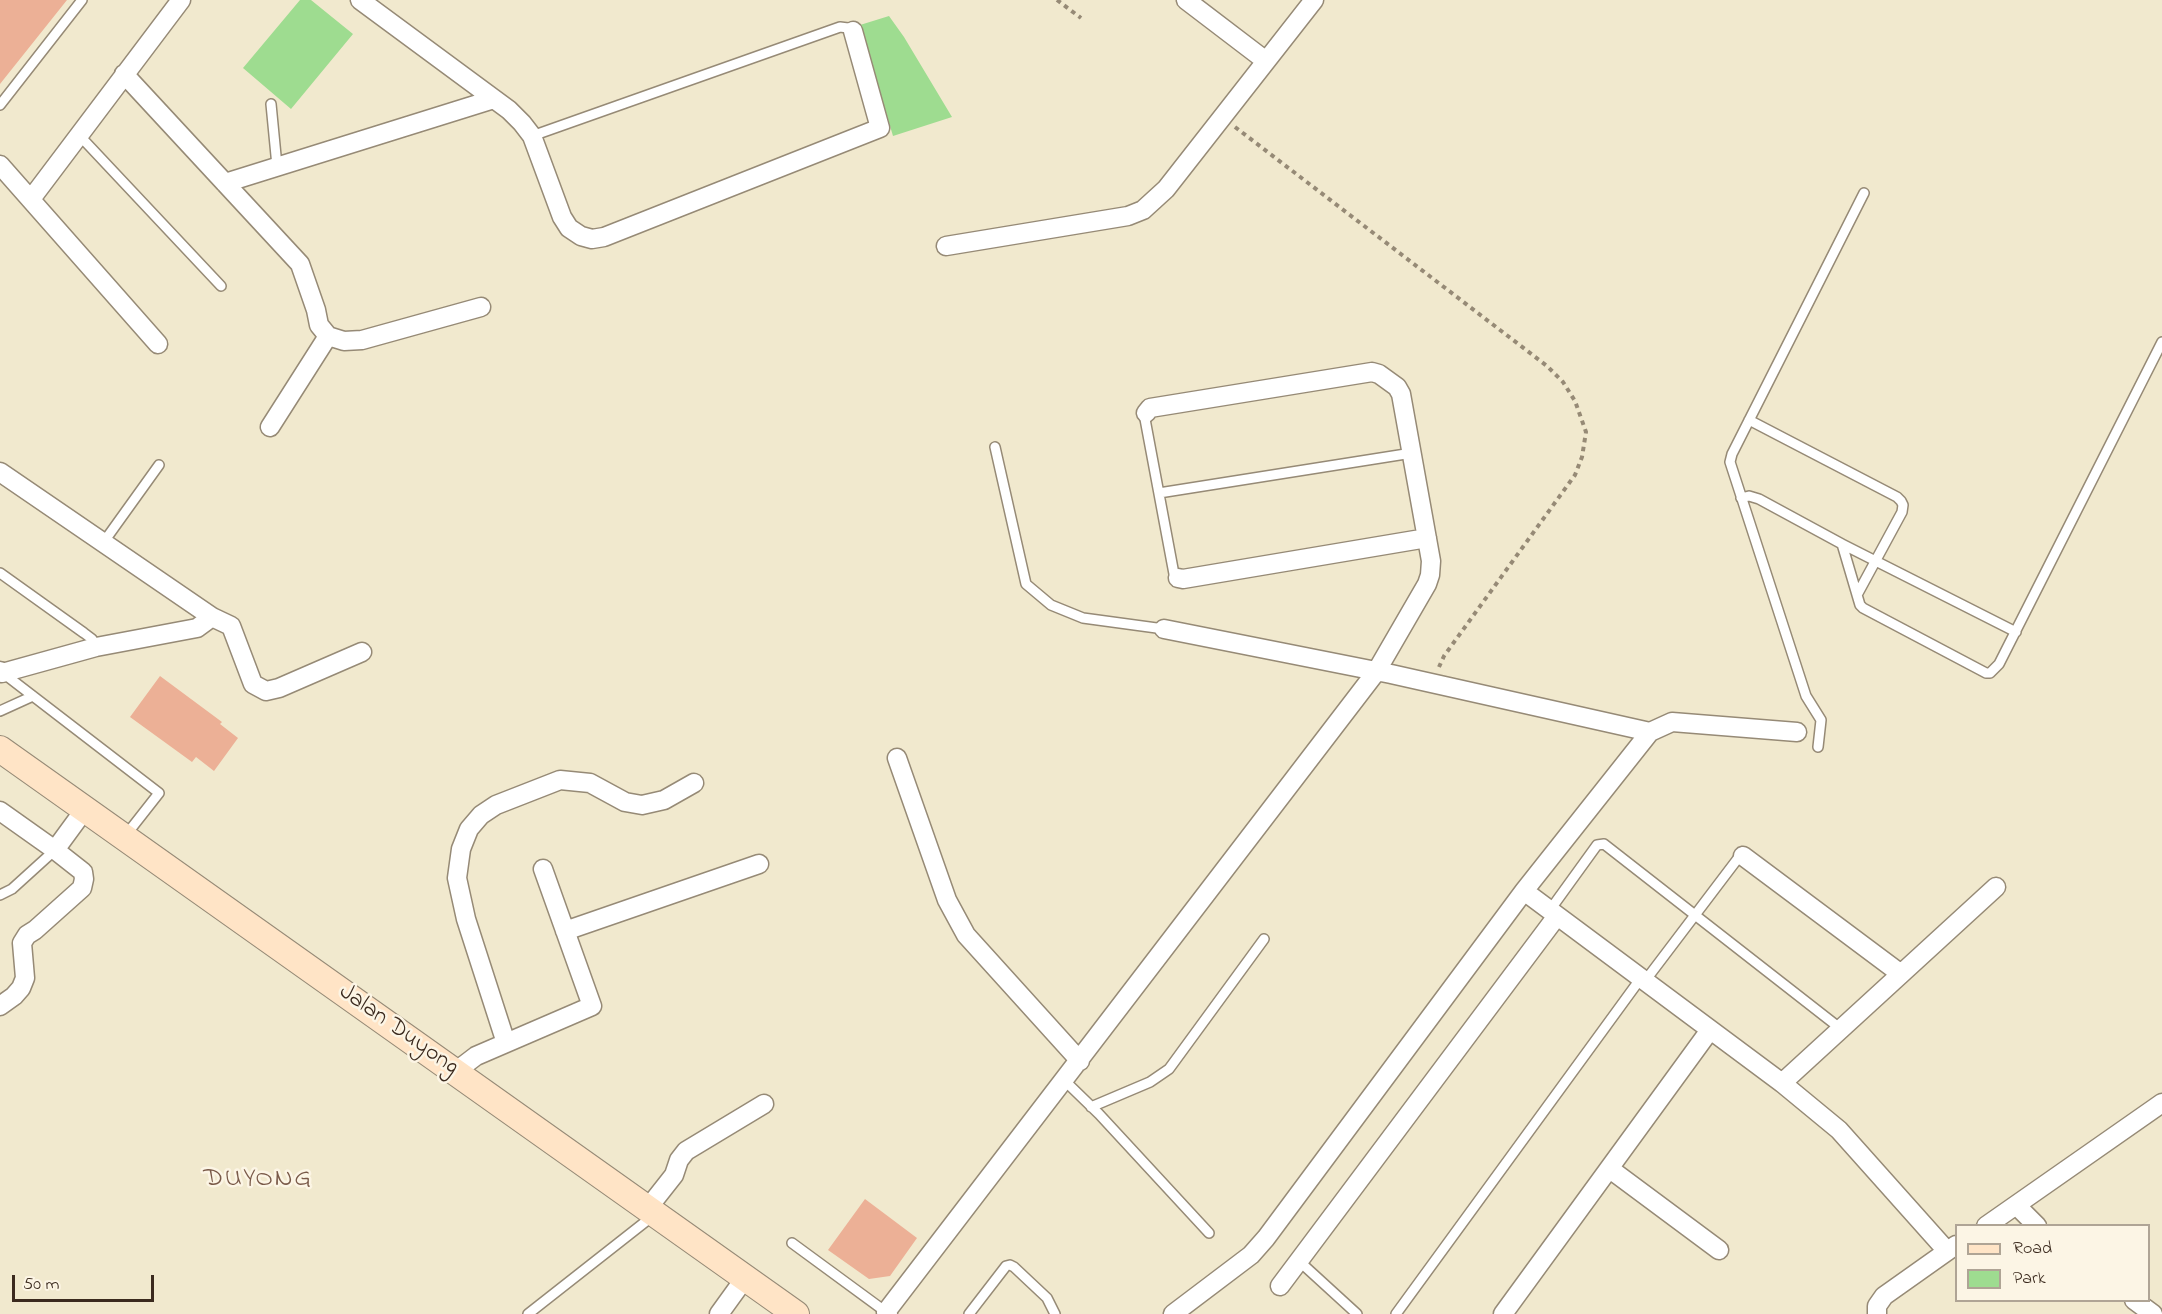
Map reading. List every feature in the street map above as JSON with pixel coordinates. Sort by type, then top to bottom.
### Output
[{"type":"main road","name":"Jalan Duyong","points":[[0,749],[796,1314]]},
{"type":"street","points":[[31,199],[181,0]]},
{"type":"street","points":[[360,0],[494,99],[522,123],[532,136],[562,218],[569,228],[581,236],[592,239],[604,237],[880,128],[853,31]]},
{"type":"street","points":[[946,246],[1128,216],[1143,210],[1155,200],[1199,147],[1314,0]]},
{"type":"street","points":[[1198,3],[1266,61]]},
{"type":"street","points":[[124,74],[300,264],[319,325],[328,336],[344,341],[363,340],[481,307]]},
{"type":"street","points":[[225,183],[494,99]]},
{"type":"street","points":[[0,165],[158,344]]},
{"type":"street","points":[[270,427],[328,336]]},
{"type":"street","points":[[887,1313],[1064,1080],[1383,673],[1427,584],[1431,568],[1401,394],[1397,387],[1379,374],[1372,372],[1150,408],[1146,412]]},
{"type":"street","points":[[0,472],[212,617],[231,626],[253,684],[266,691],[279,688],[362,652]]},
{"type":"street","points":[[1178,578],[1426,538]]},
{"type":"street","points":[[1,672],[96,647],[197,628],[212,617]]},
{"type":"street","points":[[1164,629],[1383,673],[1650,732]]},
{"type":"street","points":[[1173,1314],[1251,1255],[1266,1238],[1524,891],[1650,732],[1672,722],[1797,732]]},
{"type":"street","points":[[897,758],[946,900],[966,935],[1080,1061]]},
{"type":"street","points":[[506,1043],[466,919],[457,878],[461,849],[469,830],[481,815],[496,805],[561,780],[590,783],[624,802],[642,805],[664,800],[694,783]]},
{"type":"street","points":[[55,850],[85,810]]},
{"type":"street","points":[[0,811],[83,872],[84,879],[82,888],[27,935],[22,943],[25,978],[21,988],[14,996],[0,1006]]},
{"type":"street","points":[[1743,856],[1901,974]]},
{"type":"street","points":[[565,931],[759,864]]},
{"type":"street","points":[[455,1072],[476,1056],[592,1006],[543,869]]},
{"type":"street","points":[[1782,1083],[1996,887]]},
{"type":"street","points":[[1524,891],[1782,1083],[1839,1130],[1952,1248],[1884,1296],[1877,1306],[1877,1314]]},
{"type":"street","points":[[1280,1286],[1553,913]]},
{"type":"street","points":[[1503,1314],[1710,1030]]},
{"type":"street","points":[[1989,1224],[2162,1103]]},
{"type":"street","points":[[651,1211],[686,1151],[764,1104]]},
{"type":"street","points":[[1610,1168],[1719,1250]]},
{"type":"street","points":[[2016,1205],[2035,1224]]},
{"type":"street","points":[[719,1314],[745,1278]]},
{"type":"street","points":[[2137,1302],[2153,1314]]},
{"type":"lane","points":[[0,105],[82,0]]},
{"type":"lane","points":[[532,136],[840,27],[853,31]]},
{"type":"lane","points":[[271,104],[277,166]]},
{"type":"lane","points":[[79,135],[221,286]]},
{"type":"lane","points":[[1818,747],[1821,720],[1806,696],[1730,462],[1864,194]]},
{"type":"lane","points":[[1842,544],[1860,605],[1876,617],[1986,673],[1994,671],[2016,632],[2162,342]]},
{"type":"lane","points":[[1146,412],[1145,418],[1174,574],[1178,578]]},
{"type":"lane","points":[[1749,420],[1901,501],[1902,512],[1857,595]]},
{"type":"lane","points":[[995,447],[1026,584],[1051,605],[1083,618],[1164,629]]},
{"type":"lane","points":[[1159,493],[1412,453]]},
{"type":"lane","points":[[103,543],[159,465]]},
{"type":"lane","points":[[1741,498],[1749,496],[1759,499],[1842,544],[2016,632]]},
{"type":"lane","points":[[0,573],[92,639],[96,647]]},
{"type":"lane","points":[[1,672],[159,793],[124,837]]},
{"type":"lane","points":[[0,711],[33,696]]},
{"type":"lane","points":[[1553,913],[1597,845],[1604,844],[1841,1029]]},
{"type":"lane","points":[[0,895],[12,889],[55,850]]},
{"type":"lane","points":[[1396,1314],[1643,980],[1738,857],[1743,856]]},
{"type":"lane","points":[[1091,1107],[1150,1082],[1169,1069],[1264,939]]},
{"type":"lane","points":[[1064,1080],[1209,1233]]},
{"type":"lane","points":[[528,1314],[651,1211]]},
{"type":"lane","points":[[792,1243],[887,1313]]},
{"type":"lane","points":[[1299,1261],[1357,1314]]},
{"type":"lane","points":[[969,1314],[1006,1266],[1010,1265],[1014,1266],[1047,1298],[1055,1314]]},
{"type":"path","points":[[1058,0],[1081,18]]},
{"type":"path","points":[[1219,122],[1548,366],[1563,382],[1575,401],[1586,432],[1582,457],[1575,475],[1424,682]]},
{"type":"green space","points":[[300,0],[311,0],[353,34],[291,109],[243,68]]},
{"type":"green space","points":[[889,16],[952,117],[893,136],[860,25]]},
{"type":"building","points":[[0,0],[67,0],[0,84]]},
{"type":"building","points":[[160,676],[222,722],[220,724],[238,738],[214,771],[196,757],[192,762],[130,717]]},
{"type":"building","points":[[865,1199],[917,1238],[890,1276],[869,1279],[828,1250]]},
{"type":"district","name":"DUYONG","points":[[258,1181]]}]
